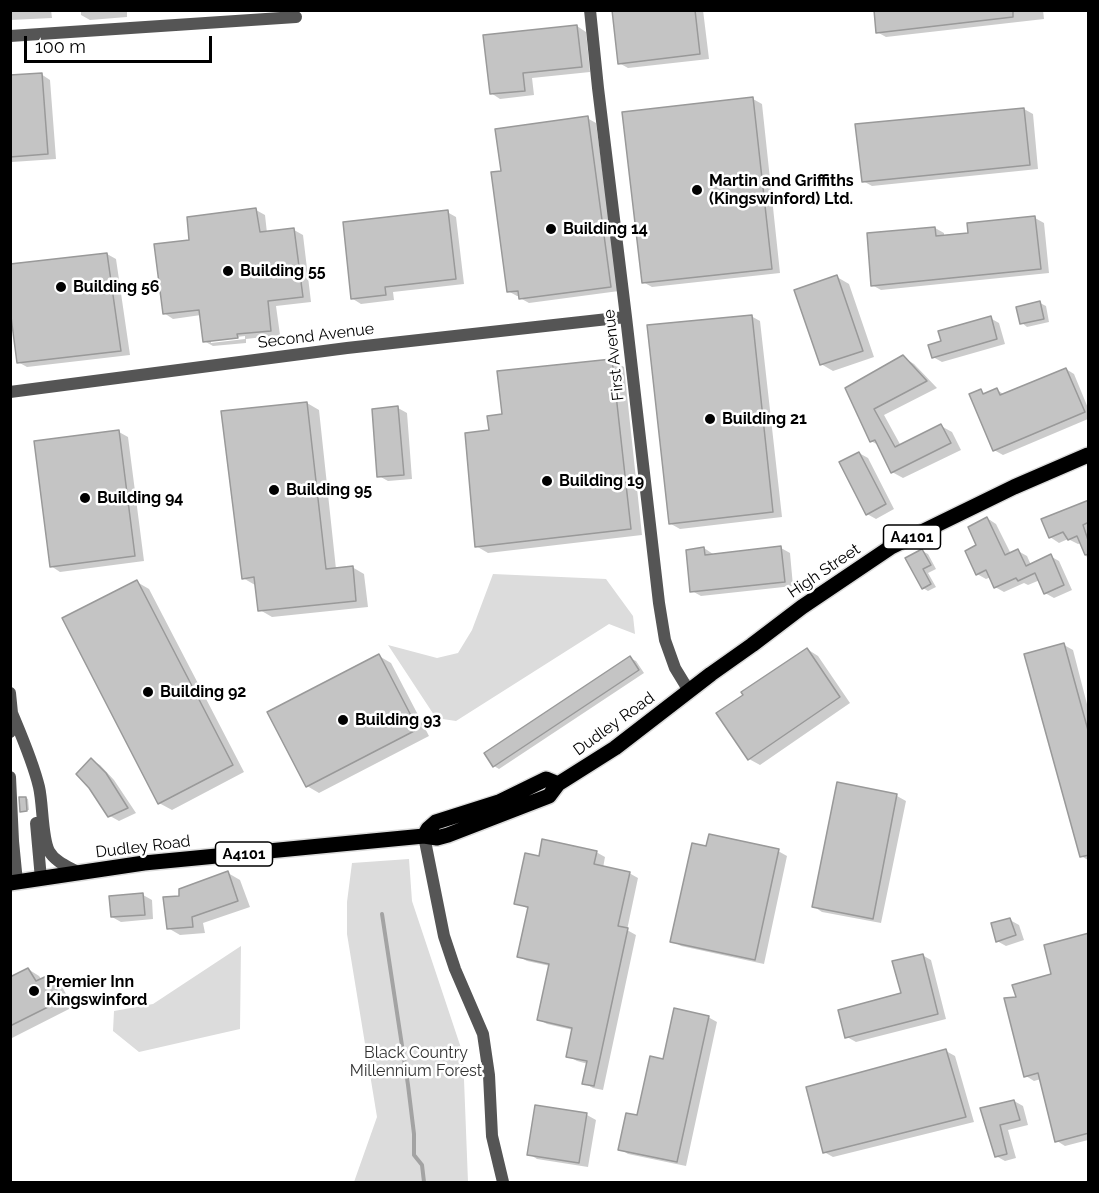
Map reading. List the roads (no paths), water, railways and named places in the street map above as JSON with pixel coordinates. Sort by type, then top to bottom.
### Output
[{"type":"main road","name":"High Street","points":[[689,691],[802,607],[891,547],[1014,487],[1089,455]]},
{"type":"main road","name":"Dudley Road","points":[[14,883],[144,863],[424,836],[437,838],[448,835],[549,796],[558,784],[615,748],[689,691]]},
{"type":"street","name":"First Avenue","points":[[590,10],[658,603],[665,640],[675,668],[689,691]]},
{"type":"street","points":[[10,36],[296,17]]},
{"type":"street","name":"Second Avenue","points":[[10,392],[347,348],[626,317]]},
{"type":"street","points":[[10,693],[12,713],[10,732]]},
{"type":"street","points":[[12,713],[33,765],[48,850],[56,859],[79,873]]},
{"type":"street","points":[[33,765],[41,879]]},
{"type":"street","points":[[10,777],[14,883]]},
{"type":"street","points":[[424,836],[444,936],[455,969],[483,1034],[489,1075],[492,1136],[503,1182]]},
{"type":"waterway","points":[[382,914],[408,1085],[414,1155],[422,1165],[424,1182]]},
{"type":"place","name":"Martin and Griffiths (Kingswinford) Ltd.","points":[[697,190]]},
{"type":"place","name":"Building 14","points":[[551,229]]},
{"type":"place","name":"Building 55","points":[[228,271]]},
{"type":"place","name":"Building 56","points":[[61,287]]},
{"type":"place","name":"Building 21","points":[[710,419]]},
{"type":"place","name":"Building 19","points":[[547,481]]},
{"type":"place","name":"Building 95","points":[[274,490]]},
{"type":"place","name":"Building 94","points":[[85,498]]},
{"type":"place","name":"Building 92","points":[[148,692]]},
{"type":"place","name":"Building 93","points":[[343,720]]},
{"type":"place","name":"Premier Inn Kingswinford","points":[[34,991]]},
{"type":"park label","name":"Black Country Millennium Forest","points":[[416,1062]]}]
